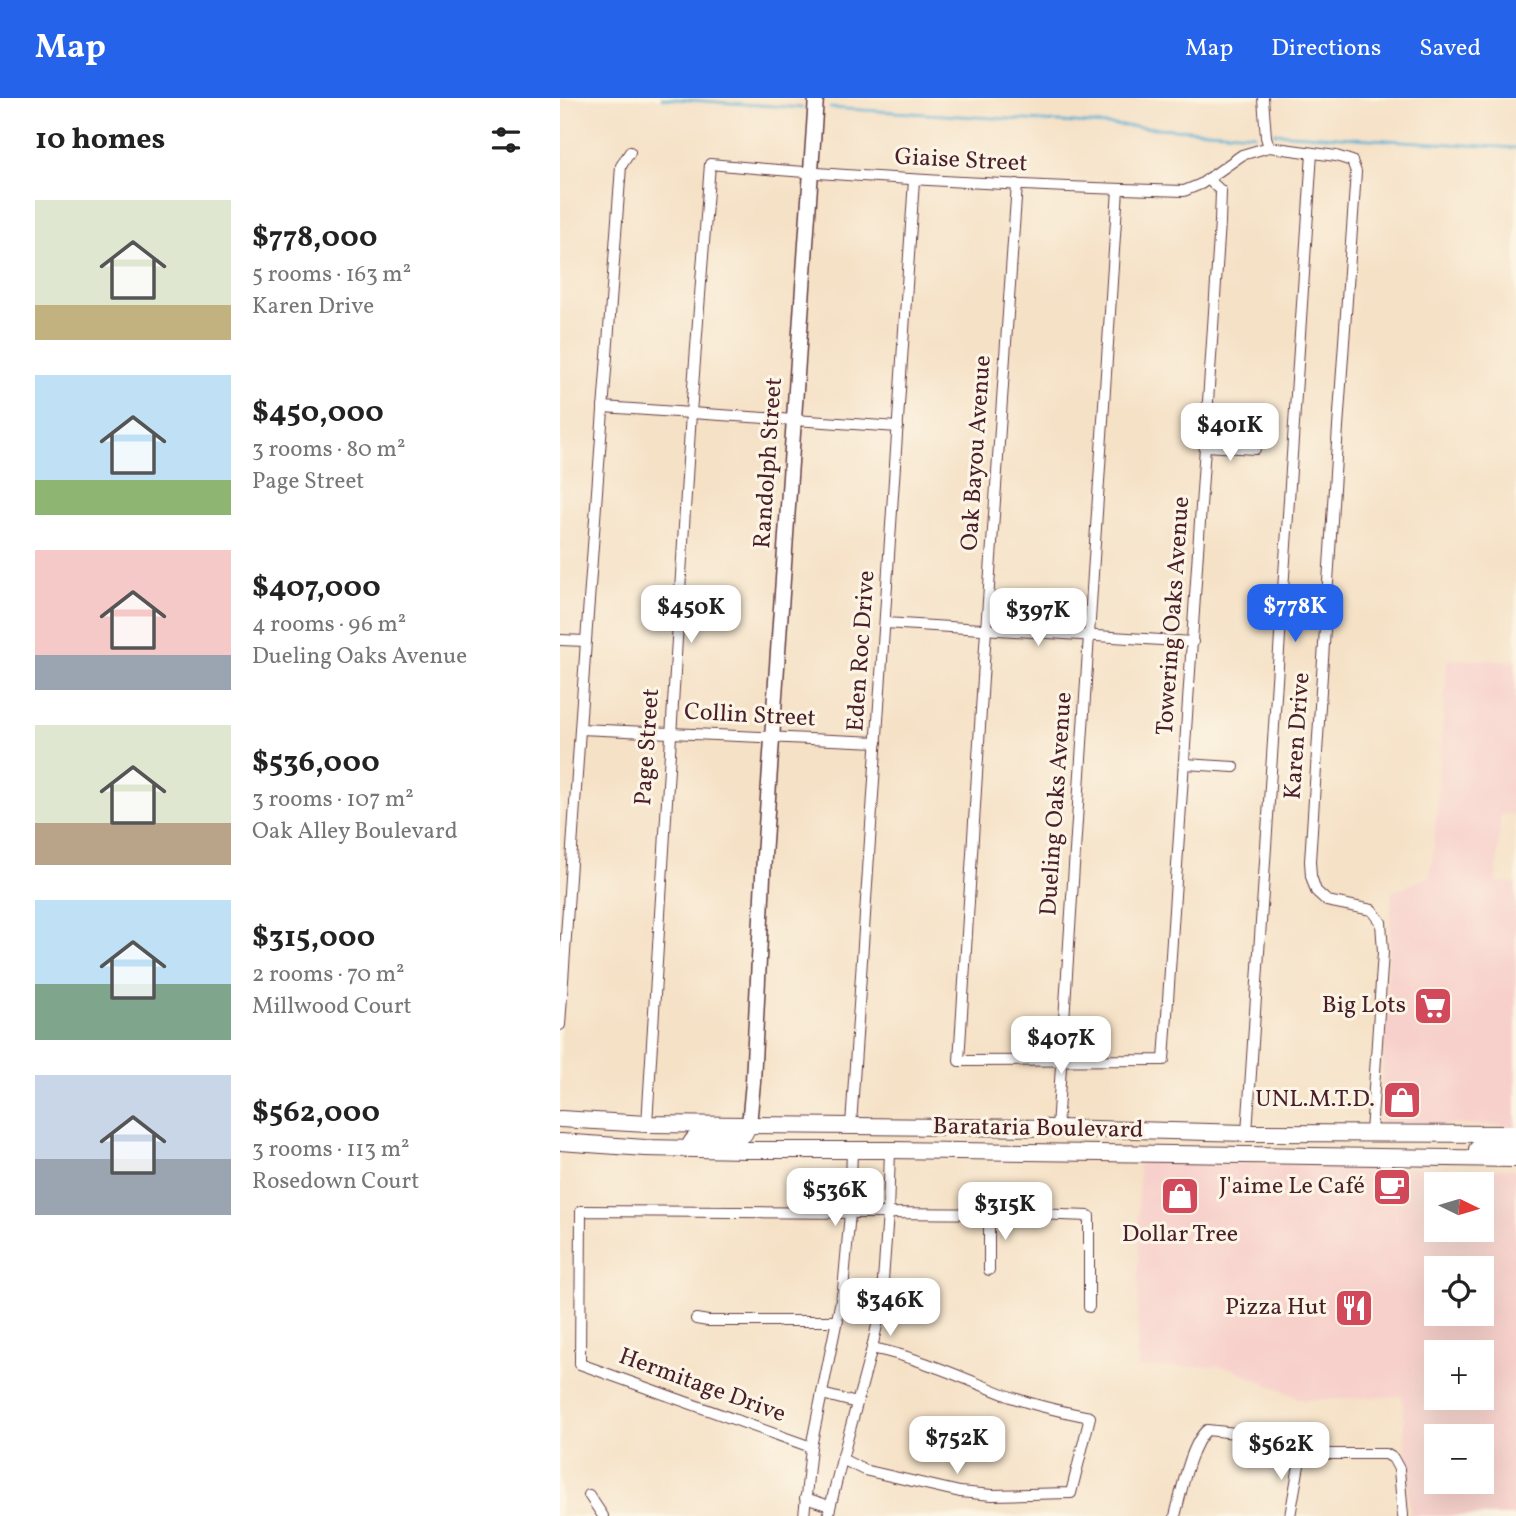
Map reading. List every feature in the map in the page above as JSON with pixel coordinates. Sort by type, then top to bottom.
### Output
[{"type":"main road","name":"Barataria Boulevard","points":[[560,1119],[647,1124],[1516,1134]]},
{"type":"main road","points":[[687,1148],[694,1139],[740,1136],[749,1125]]},
{"type":"main road","points":[[852,1150],[856,1138],[861,1135],[894,1126]]},
{"type":"main road","points":[[1016,1152],[1038,1139],[1053,1135],[1057,1128]]},
{"type":"main road","points":[[1056,1152],[1059,1143],[1066,1139],[1075,1139],[1098,1129]]},
{"type":"main road","points":[[1222,1155],[1247,1133]]},
{"type":"main road","points":[[1247,1155],[1273,1133]]},
{"type":"main road","points":[[1344,1157],[1371,1133]]},
{"type":"main road","points":[[1365,1157],[1392,1133]]},
{"type":"main road","name":"Barataria Boulevard","points":[[560,1142],[645,1148],[747,1150],[1516,1159]]},
{"type":"main road","points":[[1464,1158],[1473,1150],[1516,1147]]},
{"type":"street","name":"Randolph Street","points":[[749,1125],[764,856],[816,98]]},
{"type":"street","points":[[1247,1133],[1312,153],[1269,147],[1263,98]]},
{"type":"street","name":"Giaise Street","points":[[710,164],[915,180],[1184,191],[1201,184],[1242,155],[1269,147]]},
{"type":"street","points":[[560,1025],[621,166],[629,152]]},
{"type":"street","name":"Karen Drive","points":[[1312,153],[1352,161],[1356,172],[1310,861],[1316,891],[1327,901],[1372,910],[1381,922],[1383,952],[1371,1133]]},
{"type":"street","name":"Page Street","points":[[647,1124],[691,413],[710,164]]},
{"type":"street","name":"Towering Oaks Avenue","points":[[1062,1061],[1164,1060],[1220,222],[1221,191],[1208,179]]},
{"type":"street","name":"Eden Roc Drive","points":[[851,1125],[915,180]]},
{"type":"street","name":"Oak Bayou Avenue","points":[[1017,184],[959,1061],[1062,1061]]},
{"type":"street","name":"Dueling Oaks Avenue","points":[[1057,1128],[1118,189]]},
{"type":"street","points":[[603,407],[898,427]]},
{"type":"street","points":[[1206,446],[1255,449]]},
{"type":"street","points":[[885,623],[1193,642]]},
{"type":"street","points":[[560,640],[586,641]]},
{"type":"street","name":"Collin Street","points":[[580,729],[877,742]]},
{"type":"street","points":[[1185,764],[1234,767]]},
{"type":"street","points":[[804,1516],[811,1447],[843,1290],[852,1150]]},
{"type":"street","points":[[806,1498],[829,1511],[872,1348],[881,1307],[890,1150]]},
{"type":"street","name":"Hermitage Drive","points":[[811,1447],[580,1364],[582,1211],[850,1213]]},
{"type":"street","points":[[850,1213],[1089,1216],[1088,1307]]},
{"type":"street","points":[[989,1213],[989,1270]]},
{"type":"street","points":[[696,1319],[838,1321]]},
{"type":"street","points":[[842,1459],[864,1470],[960,1492],[992,1495],[1071,1493],[1090,1416],[1039,1406],[930,1363],[872,1348]]},
{"type":"street","points":[[822,1394],[857,1403]]},
{"type":"street","points":[[1175,1516],[1190,1461],[1201,1435],[1207,1430],[1236,1433],[1301,1454],[1386,1454],[1397,1462],[1399,1469],[1403,1516]]},
{"type":"street","points":[[1290,1516],[1301,1454]]},
{"type":"street","points":[[589,1495],[603,1516]]},
{"type":"shaded area","points":[[1447,659],[1516,661],[1516,815],[1501,814],[1496,882],[1516,884],[1516,1126],[1380,1123],[1392,892],[1429,877],[1433,857]]},
{"type":"shaded area","points":[[1139,1162],[1516,1169],[1516,1516],[1410,1516],[1402,1396],[1303,1400],[1231,1368],[1137,1368]]},
{"type":"waterway","points":[[662,98],[802,108]]},
{"type":"waterway","points":[[830,108],[1255,134]]},
{"type":"waterway","points":[[1274,133],[1516,148]]},
{"type":"place","name":"Big Lots","points":[[1433,1006]]},
{"type":"place","name":"UNL.M.T.D.","points":[[1402,1100]]},
{"type":"place","name":"J'aime Le Café","points":[[1392,1187]]},
{"type":"place","name":"Dollar Tree","points":[[1180,1196]]},
{"type":"place","name":"Pizza Hut","points":[[1354,1308]]}]
